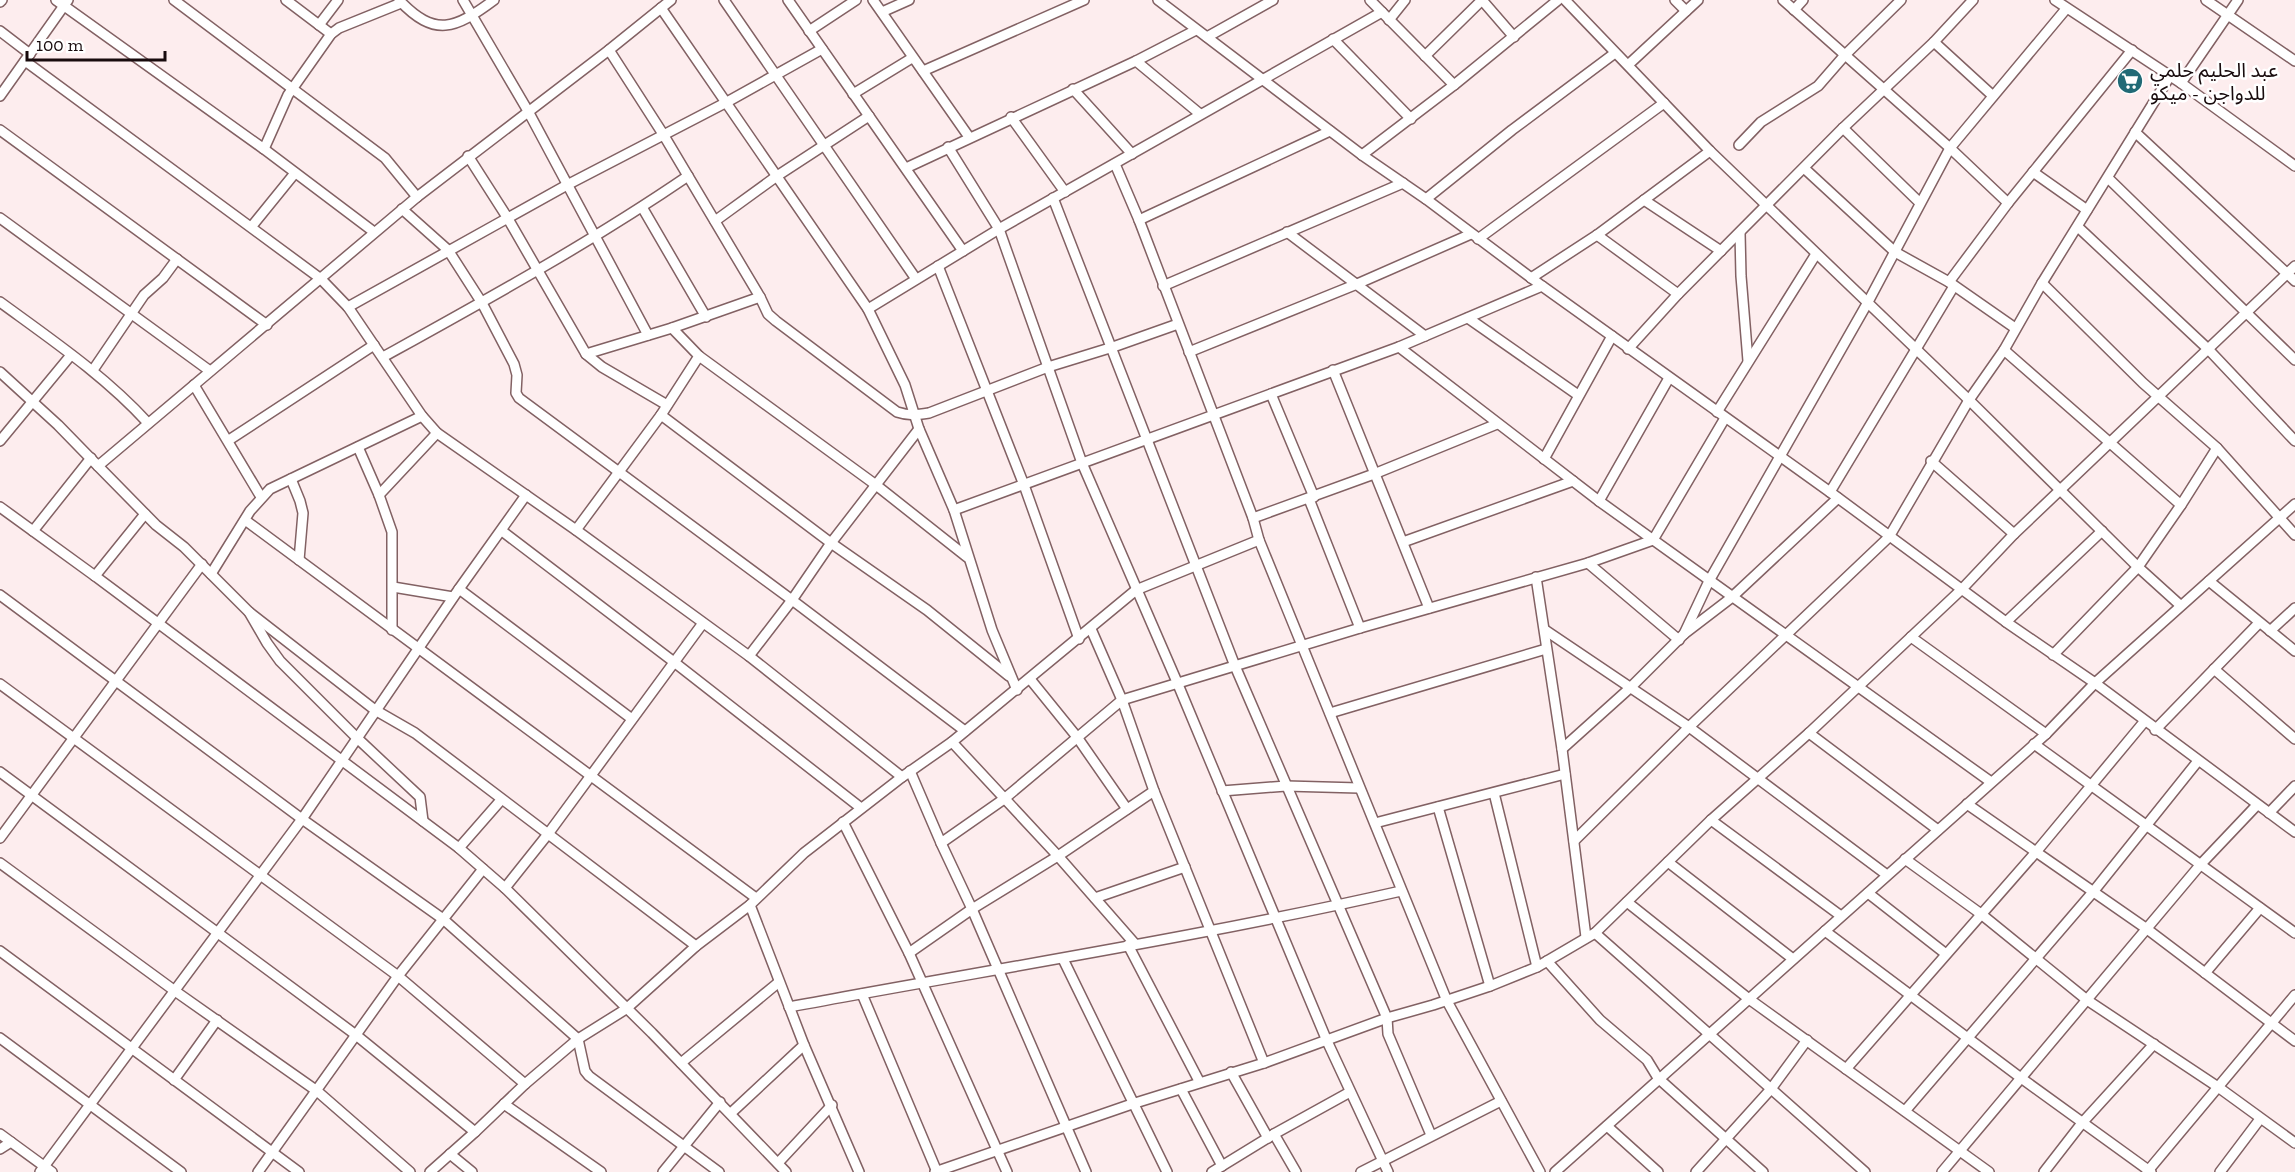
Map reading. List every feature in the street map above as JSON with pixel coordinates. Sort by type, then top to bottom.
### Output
[{"type":"street","points":[[174,0],[385,158],[417,197]]},
{"type":"street","points":[[286,0],[331,34]]},
{"type":"street","points":[[319,25],[338,0]]},
{"type":"street","points":[[464,0],[528,111],[648,335]]},
{"type":"street","points":[[264,149],[292,90],[331,34],[339,28],[400,1],[426,23],[437,26],[472,15],[494,0]]},
{"type":"street","points":[[98,466],[402,209],[671,0]]},
{"type":"street","points":[[724,0],[916,279]]},
{"type":"street","points":[[788,0],[963,251]]},
{"type":"street","points":[[809,31],[856,0]]},
{"type":"street","points":[[873,0],[969,137]]},
{"type":"street","points":[[882,12],[909,0]]},
{"type":"street","points":[[923,71],[1084,0]]},
{"type":"street","points":[[1158,0],[1330,131],[2006,622],[2095,683],[2144,722],[2295,832]]},
{"type":"street","points":[[1207,37],[1273,0]]},
{"type":"street","points":[[1370,0],[1454,86]]},
{"type":"street","points":[[1389,20],[1405,0]]},
{"type":"street","points":[[1425,56],[1482,0],[1514,37]]},
{"type":"street","points":[[1362,154],[1454,86],[1558,0]]},
{"type":"street","points":[[1565,0],[1710,151],[1969,400],[2138,567],[2180,605]]},
{"type":"street","points":[[1675,0],[1686,11]]},
{"type":"street","points":[[1628,65],[1698,0]]},
{"type":"street","points":[[1783,0],[1950,148],[2008,203]]},
{"type":"street","points":[[1794,10],[1803,0]]},
{"type":"street","points":[[1739,145],[1761,122],[1818,86],[1845,55],[1901,0]]},
{"type":"street","points":[[1628,349],[1720,251],[1843,128],[1934,42],[1973,0]]},
{"type":"street","points":[[2055,0],[2181,83],[2295,166]]},
{"type":"street","points":[[2206,0],[2295,60]]},
{"type":"street","points":[[2181,83],[2238,0]]},
{"type":"street","points":[[0,96],[28,58],[62,2],[374,232]]},
{"type":"street","points":[[661,8],[868,309],[896,363],[920,429],[954,510],[967,557],[1009,676],[1017,690]]},
{"type":"street","points":[[1682,637],[1709,580],[1868,302],[1950,148],[2066,9]]},
{"type":"street","points":[[868,309],[999,229],[1382,12]]},
{"type":"street","points":[[906,168],[1011,117],[1136,61],[1196,30]]},
{"type":"street","points":[[0,31],[28,58],[321,279],[348,307],[422,416],[437,433],[576,530],[906,774],[972,909],[1086,1172]]},
{"type":"street","points":[[1333,39],[1411,119]]},
{"type":"street","points":[[1934,42],[1993,96]]},
{"type":"street","points":[[348,307],[567,185],[776,76],[822,49]]},
{"type":"street","points":[[609,50],[663,134],[768,314],[897,412],[916,416],[929,413],[1048,367],[1179,324]]},
{"type":"street","points":[[1562,749],[1682,637],[1731,598],[1834,495],[1952,284],[2008,203],[2132,50]]},
{"type":"street","points":[[1426,199],[1512,130],[1615,53]]},
{"type":"street","points":[[853,94],[912,58]]},
{"type":"street","points":[[1136,61],[1200,114]]},
{"type":"street","points":[[1574,841],[1689,727],[1889,537],[1931,461],[2004,350],[2042,283],[2170,76]]},
{"type":"street","points":[[1073,89],[1132,154]]},
{"type":"street","points":[[1189,352],[1475,236],[1664,103]]},
{"type":"street","points":[[715,221],[777,176],[869,116]]},
{"type":"street","points":[[1011,117],[1065,192]]},
{"type":"street","points":[[1843,128],[1920,203]]},
{"type":"street","points":[[0,130],[267,325]]},
{"type":"street","points":[[1139,219],[1330,131]]},
{"type":"street","points":[[2135,132],[2291,277]]},
{"type":"street","points":[[948,147],[999,229],[1082,463],[1177,682],[1327,1041],[1388,1172]]},
{"type":"street","points":[[1532,278],[1597,235],[1710,151]]},
{"type":"street","points":[[468,156],[538,269],[586,354],[603,368],[667,405]]},
{"type":"street","points":[[1115,164],[1139,219],[1253,518],[1259,540],[1447,1001],[1540,1172]]},
{"type":"street","points":[[1804,169],[1895,252],[1952,284],[2015,328]]},
{"type":"street","points":[[2033,172],[2087,210]]},
{"type":"street","points":[[252,226],[295,173]]},
{"type":"street","points":[[383,357],[482,303],[642,207],[688,176]]},
{"type":"street","points":[[2108,178],[2295,360]]},
{"type":"street","points":[[1163,286],[1403,183]]},
{"type":"street","points":[[1053,198],[1113,347],[1235,666],[1387,1018],[1388,1034],[1431,1135]]},
{"type":"street","points":[[1644,200],[1720,251]]},
{"type":"street","points":[[642,207],[706,316]]},
{"type":"street","points":[[402,209],[448,250],[482,303],[514,364],[517,375],[516,393],[519,398],[965,731]]},
{"type":"street","points":[[0,218],[210,371]]},
{"type":"street","points":[[2078,227],[2208,349],[2295,441]]},
{"type":"street","points":[[1287,232],[1425,336]]},
{"type":"street","points":[[1740,233],[1748,361]]},
{"type":"street","points":[[1597,235],[1678,294]]},
{"type":"street","points":[[940,843],[1004,799],[1122,700],[1360,628],[1588,563],[1653,540],[1748,361],[1816,254]]},
{"type":"street","points":[[93,370],[144,295],[163,278],[177,259]]},
{"type":"street","points":[[938,266],[1024,485],[1079,639]]},
{"type":"street","points":[[862,994],[936,1172],[1199,1081],[1264,1063],[1387,1018],[1447,1001],[1537,967],[1591,935],[1627,902],[1711,820],[1809,733],[1962,589],[2014,534],[2246,311],[2291,277],[2295,266]]},
{"type":"street","points":[[2042,283],[2108,350],[2217,448],[2295,535]]},
{"type":"street","points":[[954,510],[1399,347],[1542,286]]},
{"type":"street","points":[[586,354],[672,328],[760,297]]},
{"type":"street","points":[[0,302],[93,370],[126,398],[148,423]]},
{"type":"street","points":[[1468,318],[1578,395]]},
{"type":"street","points":[[672,328],[699,356],[876,485],[967,557]]},
{"type":"street","points":[[1545,459],[1612,336]]},
{"type":"street","points":[[229,440],[374,345]]},
{"type":"street","points":[[1399,347],[1497,424],[1731,598],[1991,782]]},
{"type":"street","points":[[2004,350],[2181,505]]},
{"type":"street","points":[[0,441],[71,355]]},
{"type":"street","points":[[576,530],[661,415],[699,356]]},
{"type":"street","points":[[1333,370],[1429,608]]},
{"type":"street","points":[[0,372],[91,458],[160,530],[178,541],[249,612],[375,710],[415,733],[696,946]]},
{"type":"street","points":[[1599,501],[1669,378]]},
{"type":"street","points":[[194,385],[229,440],[261,497]]},
{"type":"street","points":[[1270,394],[1360,628]]},
{"type":"street","points":[[661,415],[831,543],[927,610],[1009,676]]},
{"type":"street","points":[[211,574],[245,520],[261,497],[270,489],[422,416]]},
{"type":"street","points":[[1253,518],[1374,474],[1497,424]]},
{"type":"street","points":[[749,656],[792,600],[831,543],[920,429]]},
{"type":"street","points":[[379,495],[437,433]]},
{"type":"street","points":[[358,447],[392,532],[392,630]]},
{"type":"street","points":[[2053,655],[2138,567],[2217,448]]},
{"type":"street","points":[[33,531],[91,458]]},
{"type":"street","points":[[1931,461],[2014,534]]},
{"type":"street","points":[[291,479],[302,508],[299,560]]},
{"type":"street","points":[[1403,542],[1574,481]]},
{"type":"street","points":[[0,1134],[45,1170],[89,1104],[302,819],[356,737],[526,495]]},
{"type":"street","points":[[1555,1172],[2046,734],[2095,683],[2295,504]]},
{"type":"street","points":[[0,507],[459,848],[505,888],[731,1113],[786,1172]]},
{"type":"street","points":[[95,576],[145,514]]},
{"type":"street","points":[[245,520],[590,776],[753,902],[789,1007],[859,1172]]},
{"type":"street","points":[[502,531],[861,808]]},
{"type":"street","points":[[2006,622],[2102,531]]},
{"type":"street","points":[[432,1171],[525,1084],[578,1039],[626,1009],[696,946],[753,902],[804,853],[906,774],[952,742],[1137,590],[1259,540]]},
{"type":"street","points":[[1588,563],[1682,637]]},
{"type":"street","points":[[0,838],[202,564]]},
{"type":"street","points":[[1536,577],[1574,841],[1591,935],[1710,1034],[1865,1172]]},
{"type":"street","points":[[2209,581],[2295,651]]},
{"type":"street","points":[[393,587],[456,593],[632,718]]},
{"type":"street","points":[[0,595],[302,819],[443,919],[578,1039],[585,1071],[589,1076],[719,1172]]},
{"type":"street","points":[[2270,631],[2295,608]]},
{"type":"street","points":[[249,612],[267,644],[280,661],[420,797],[423,821]]},
{"type":"street","points":[[505,888],[548,834],[703,623]]},
{"type":"street","points":[[2156,730],[2259,623]]},
{"type":"street","points":[[1091,629],[1122,700],[1154,791],[1209,932],[1264,1063]]},
{"type":"street","points":[[1545,630],[1689,727],[1887,875]]},
{"type":"street","points":[[1911,637],[2046,734]]},
{"type":"street","points":[[1330,713],[1546,649]]},
{"type":"street","points":[[2214,669],[2295,739]]},
{"type":"street","points":[[1030,679],[1077,737],[1127,808]]},
{"type":"street","points":[[0,684],[398,976],[525,1084]]},
{"type":"street","points":[[1846,1069],[2036,852],[2144,722]]},
{"type":"street","points":[[1809,733],[1938,830]]},
{"type":"street","points":[[952,742],[1058,856],[1132,944],[1199,1081]]},
{"type":"street","points":[[2034,744],[2295,933]]},
{"type":"street","points":[[1905,1111],[2093,892],[2198,761]]},
{"type":"street","points":[[0,772],[356,1035],[475,1132]]},
{"type":"street","points":[[1375,823],[1565,774]]},
{"type":"street","points":[[1222,791],[1286,786],[1359,788]]},
{"type":"street","points":[[2269,813],[2295,786]]},
{"type":"street","points":[[909,953],[972,909],[1058,856],[1154,791]]},
{"type":"street","points":[[1494,793],[1537,967]]},
{"type":"street","points":[[459,848],[501,800]]},
{"type":"street","points":[[1967,804],[2147,929],[2295,1041]]},
{"type":"street","points":[[1942,1172],[2201,864],[2257,805]]},
{"type":"street","points":[[1438,807],[1490,986]]},
{"type":"street","points":[[1711,820],[1840,916]]},
{"type":"street","points":[[843,822],[909,953],[1007,1172]]},
{"type":"street","points":[[1905,859],[1981,914],[2087,1000],[2218,1087],[2295,1143]]},
{"type":"street","points":[[1668,862],[1793,959]]},
{"type":"street","points":[[0,863],[316,1091],[410,1172]]},
{"type":"street","points":[[1095,898],[1185,867]]},
{"type":"street","points":[[258,1172],[398,976],[483,869]]},
{"type":"street","points":[[789,1007],[1209,932],[1401,891]]},
{"type":"street","points":[[1869,893],[1946,954]]},
{"type":"street","points":[[1627,902],[1749,999],[1989,1172]]},
{"type":"street","points":[[2205,973],[2260,908]]},
{"type":"street","points":[[1825,931],[2149,1171],[2295,995]]},
{"type":"street","points":[[0,951],[299,1172]]},
{"type":"street","points":[[1062,959],[1167,1172]]},
{"type":"street","points":[[1547,961],[1600,1020],[1647,1060],[1658,1078],[1763,1172]]},
{"type":"street","points":[[681,1063],[779,981]]},
{"type":"street","points":[[174,1080],[217,1020]]},
{"type":"street","points":[[0,1038],[181,1172]]},
{"type":"street","points":[[1696,1172],[1771,1089],[1807,1040]]},
{"type":"street","points":[[2044,1172],[2082,1123],[2154,1044]]},
{"type":"street","points":[[731,1113],[804,1045]]},
{"type":"street","points":[[1231,1072],[1296,1172]]},
{"type":"street","points":[[1181,1089],[1222,1166]]},
{"type":"street","points":[[1212,1172],[1350,1092]]},
{"type":"street","points":[[1361,1172],[1501,1101]]},
{"type":"street","points":[[663,1172],[720,1102]]},
{"type":"street","points":[[504,1104],[601,1172]]},
{"type":"street","points":[[778,1162],[832,1105]]},
{"type":"street","points":[[2220,1172],[2260,1119]]},
{"type":"street","points":[[1607,1126],[1658,1172]]},
{"type":"street","points":[[0,1149],[11,1142]]},
{"type":"street","points":[[450,1154],[472,1172]]},
{"type":"place","name":"عبد الحليم حلمي للدواجن - ميكو","points":[[2130,81]]}]
